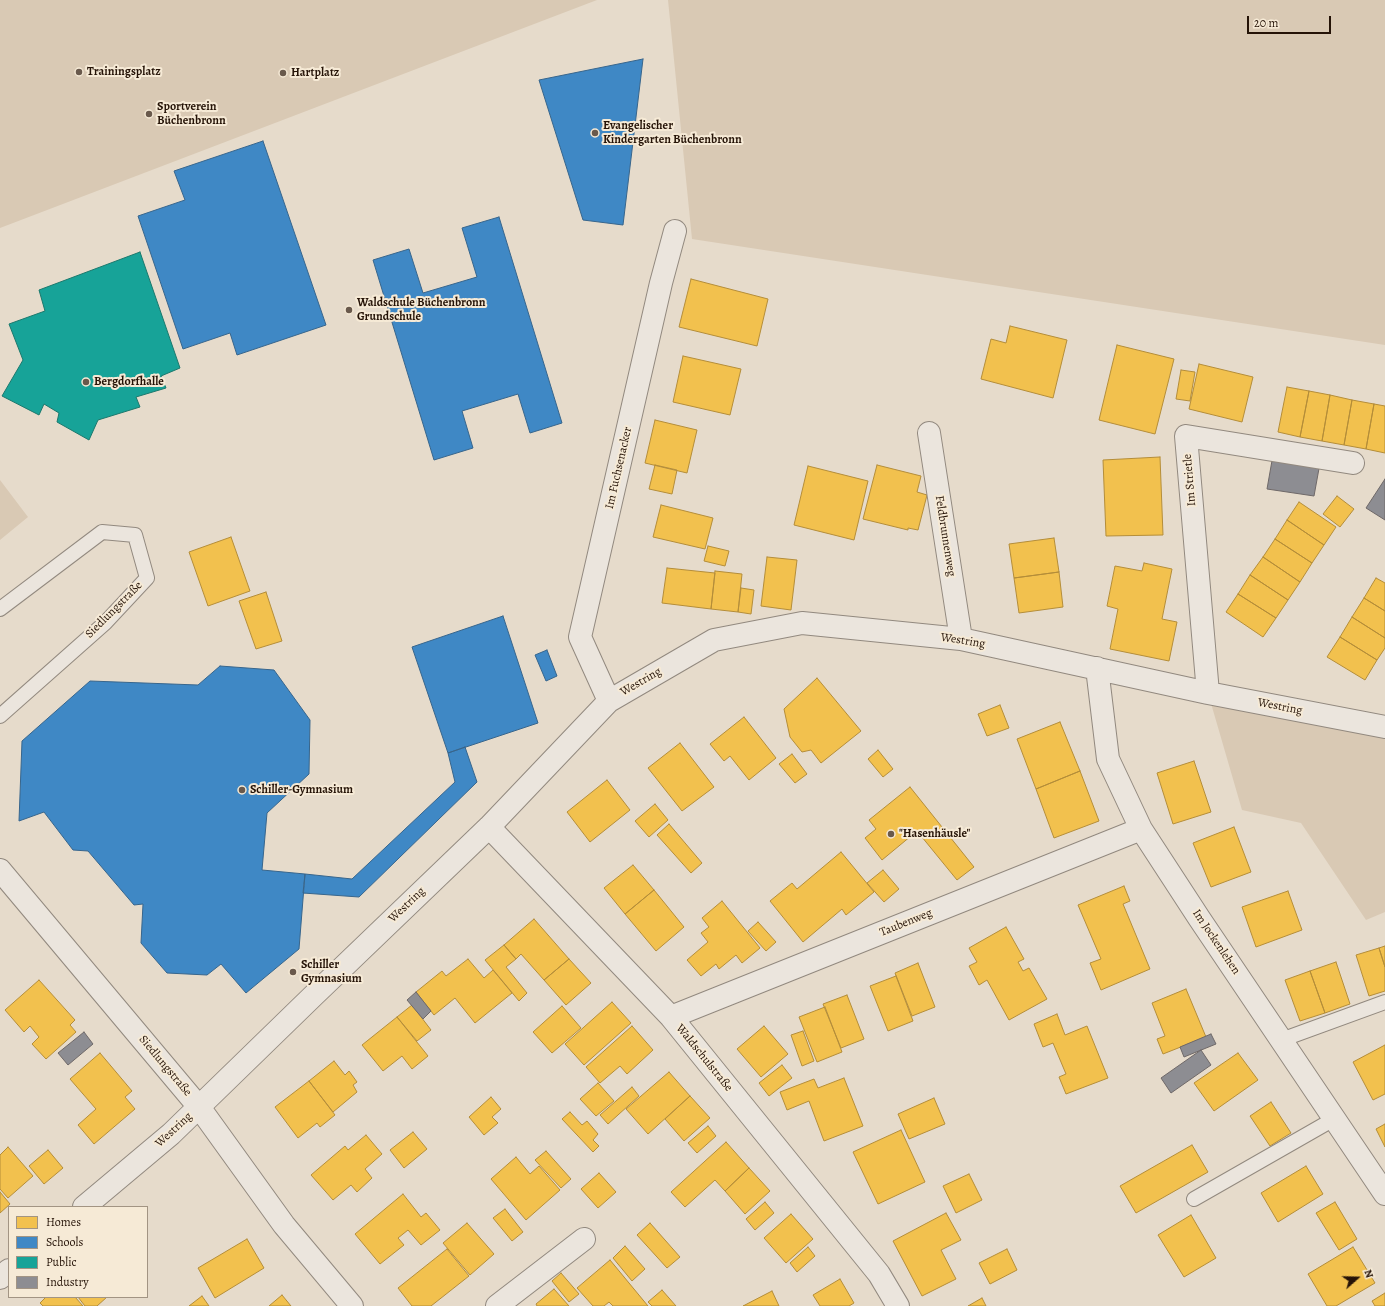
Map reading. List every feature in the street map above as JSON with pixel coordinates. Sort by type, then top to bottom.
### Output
[{"type":"street","name":"Im Fuchsenacker","points":[[609,701],[580,638],[659,291],[675,231]]},
{"type":"street","name":"Feldbrunnenweg","points":[[929,433],[961,639]]},
{"type":"street","name":"Im Strietle","points":[[1208,693],[1186,436],[1353,463]]},
{"type":"street","name":"Westring","points":[[85,1206],[172,1134],[489,827],[609,701],[714,640],[802,623],[961,639],[1208,693],[1385,727]]},
{"type":"street","name":"Im Jockenlehen","points":[[1097,668],[1108,759],[1142,829],[1281,1040],[1385,1194]]},
{"type":"street","name":"Waldschulstraße","points":[[489,827],[671,1017],[879,1274],[898,1306]]},
{"type":"street","name":"Taubenweg","points":[[671,1017],[1142,829]]},
{"type":"street","name":"Siedlungstraße","points":[[0,870],[199,1107],[284,1225],[352,1306]]},
{"type":"street","points":[[497,1306],[584,1239]]},
{"type":"street","points":[[0,1278],[8,1271]]},
{"type":"lane","name":"Siedlungstraße","points":[[0,609],[102,532],[135,535],[147,578],[104,623],[0,716]]},
{"type":"lane","points":[[1281,1040],[1385,1002]]},
{"type":"lane","points":[[1194,1199],[1334,1119]]},
{"type":"shaded area","name":"Sportverein Büchenbronn","points":[[0,0],[597,0],[0,228]]},
{"type":"shaded area","points":[[668,0],[1385,0],[1385,345],[692,239]]},
{"type":"shaded area","points":[[0,480],[28,517],[0,540]]},
{"type":"shaded area","points":[[1208,693],[1385,727],[1385,912],[1366,920],[1301,823],[1242,810]]},
{"type":"building: Homes","points":[[691,279],[768,299],[757,346],[679,327]]},
{"type":"building: Homes","points":[[1010,326],[1067,340],[1053,398],[981,379],[991,339],[1006,343]]},
{"type":"building: Homes","points":[[1117,345],[1174,359],[1155,434],[1099,420]]},
{"type":"building: Homes","points":[[683,356],[741,369],[730,415],[673,402]]},
{"type":"building: Homes","points":[[1199,364],[1253,377],[1242,422],[1189,409]]},
{"type":"building: Homes","points":[[1181,370],[1195,372],[1190,401],[1176,399]]},
{"type":"building: Homes","points":[[1287,387],[1309,391],[1300,437],[1278,432]]},
{"type":"building: Homes","points":[[1309,391],[1330,395],[1322,441],[1300,437]]},
{"type":"building: Homes","points":[[1330,395],[1352,400],[1344,445],[1322,441]]},
{"type":"building: Homes","points":[[1352,400],[1374,404],[1366,449],[1344,445]]},
{"type":"building: Homes","points":[[1374,404],[1385,406],[1385,453],[1366,449]]},
{"type":"building: Homes","points":[[655,420],[697,430],[687,473],[645,463]]},
{"type":"building: Homes","points":[[1160,457],[1163,535],[1106,536],[1103,460]]},
{"type":"building: Homes","points":[[655,465],[677,470],[672,494],[649,489]]},
{"type":"building: Homes","points":[[877,465],[921,476],[917,492],[927,495],[918,530],[908,528],[908,530],[863,519]]},
{"type":"building: Homes","points":[[808,466],[868,481],[854,540],[794,525]]},
{"type":"building: Homes","points":[[1337,496],[1354,509],[1340,527],[1323,514]]},
{"type":"building: Homes","points":[[1299,502],[1336,527],[1324,545],[1287,520]]},
{"type":"building: Homes","points":[[661,505],[713,518],[705,549],[653,537]]},
{"type":"building: Homes","points":[[1287,520],[1324,545],[1312,563],[1275,539]]},
{"type":"building: Homes","points":[[231,537],[250,591],[208,606],[189,552]]},
{"type":"building: Homes","points":[[1054,538],[1059,572],[1014,578],[1009,544]]},
{"type":"building: Homes","points":[[1275,539],[1312,563],[1300,582],[1263,557]]},
{"type":"building: Homes","points":[[708,546],[729,551],[725,566],[704,561]]},
{"type":"building: Homes","points":[[767,557],[797,560],[791,610],[761,606]]},
{"type":"building: Homes","points":[[1263,557],[1300,582],[1288,600],[1250,575]]},
{"type":"building: Homes","points":[[1144,563],[1172,569],[1162,619],[1177,622],[1169,661],[1110,649],[1118,609],[1107,606],[1115,566],[1142,571]]},
{"type":"building: Homes","points":[[667,568],[715,573],[711,609],[662,603]]},
{"type":"building: Homes","points":[[715,571],[742,574],[738,612],[711,609]]},
{"type":"building: Homes","points":[[1059,572],[1063,607],[1019,613],[1014,578]]},
{"type":"building: Homes","points":[[1250,575],[1288,600],[1276,618],[1238,594]]},
{"type":"building: Homes","points":[[1376,578],[1385,583],[1385,611],[1364,598]]},
{"type":"building: Homes","points":[[741,588],[754,590],[751,614],[738,612]]},
{"type":"building: Homes","points":[[266,592],[282,641],[256,649],[239,601]]},
{"type":"building: Homes","points":[[1238,594],[1276,618],[1263,637],[1226,612]]},
{"type":"building: Homes","points":[[1364,598],[1385,611],[1385,638],[1352,617]]},
{"type":"building: Homes","points":[[1352,617],[1385,638],[1385,648],[1377,660],[1340,637]]},
{"type":"building: Homes","points":[[1340,637],[1377,660],[1365,680],[1327,657]]},
{"type":"building: Homes","points":[[817,678],[861,731],[821,763],[811,750],[802,752],[790,737],[784,709]]},
{"type":"building: Homes","points":[[1000,705],[1009,728],[987,736],[978,714]]},
{"type":"building: Homes","points":[[744,717],[776,758],[749,780],[730,756],[724,761],[710,744]]},
{"type":"building: Homes","points":[[1060,722],[1080,771],[1036,789],[1017,739]]},
{"type":"building: Homes","points":[[680,743],[714,787],[682,811],[648,768]]},
{"type":"building: Homes","points":[[878,750],[893,769],[883,777],[868,759]]},
{"type":"building: Homes","points":[[792,754],[807,774],[795,783],[779,764]]},
{"type":"building: Homes","points":[[1194,761],[1211,812],[1173,824],[1157,773]]},
{"type":"building: Homes","points":[[1080,771],[1099,821],[1054,838],[1036,789]]},
{"type":"building: Homes","points":[[607,780],[630,810],[590,842],[567,812]]},
{"type":"building: Homes","name":"\"Hasenhäusle\"","points":[[910,787],[974,867],[957,880],[917,831],[882,860],[865,838],[876,829],[869,820]]},
{"type":"building: Homes","points":[[655,804],[668,820],[649,837],[635,821]]},
{"type":"building: Homes","points":[[669,824],[702,863],[691,873],[657,835]]},
{"type":"building: Homes","points":[[1234,827],[1251,872],[1211,887],[1193,843]]},
{"type":"building: Homes","points":[[841,852],[874,892],[846,915],[842,909],[803,942],[770,901],[792,883],[797,889]]},
{"type":"building: Homes","points":[[633,865],[654,890],[625,914],[604,888]]},
{"type":"building: Homes","points":[[883,870],[899,889],[884,902],[867,883]]},
{"type":"building: Homes","points":[[1124,886],[1130,901],[1123,904],[1150,969],[1101,990],[1090,963],[1101,959],[1078,905]]},
{"type":"building: Homes","points":[[654,890],[684,927],[656,951],[625,914]]},
{"type":"building: Homes","points":[[1288,891],[1302,930],[1256,947],[1242,907]]},
{"type":"building: Homes","points":[[722,901],[760,948],[742,963],[736,955],[719,969],[716,964],[701,976],[687,960],[708,942],[701,933],[709,927],[702,918]]},
{"type":"building: Homes","points":[[534,919],[569,959],[544,980],[521,954],[516,959],[504,945]]},
{"type":"building: Homes","points":[[758,922],[776,942],[766,951],[748,931]]},
{"type":"building: Homes","points":[[1006,927],[1024,959],[1018,962],[1023,971],[1029,968],[1047,999],[1009,1020],[987,980],[979,985],[969,966],[977,962],[969,948]]},
{"type":"building: Homes","points":[[504,945],[516,959],[506,967],[527,993],[519,1001],[485,960]]},
{"type":"building: Homes","points":[[1385,946],[1385,967],[1379,948]]},
{"type":"building: Homes","points":[[1379,948],[1385,967],[1385,991],[1369,996],[1356,955]]},
{"type":"building: Homes","points":[[468,959],[484,978],[493,970],[512,993],[475,1023],[455,998],[434,1015],[416,992],[442,971],[446,976]]},
{"type":"building: Homes","points":[[569,959],[591,983],[566,1005],[544,980]]},
{"type":"building: Homes","points":[[1336,962],[1350,1004],[1325,1013],[1310,971]]},
{"type":"building: Homes","points":[[918,963],[935,1007],[912,1016],[895,973]]},
{"type":"building: Homes","points":[[1310,971],[1325,1013],[1300,1021],[1285,980]]},
{"type":"building: Homes","points":[[896,976],[913,1021],[888,1031],[870,986]]},
{"type":"building: Homes","points":[[39,980],[75,1020],[70,1025],[76,1032],[46,1059],[32,1044],[39,1037],[30,1026],[24,1032],[5,1010]]},
{"type":"building: Homes","points":[[1186,989],[1206,1037],[1163,1054],[1157,1039],[1165,1036],[1152,1003]]},
{"type":"building: Homes","points":[[847,995],[864,1039],[841,1048],[823,1004]]},
{"type":"building: Homes","points":[[612,1002],[631,1023],[584,1065],[565,1044]]},
{"type":"building: Homes","points":[[412,1005],[431,1030],[417,1041],[397,1017]]},
{"type":"building: Homes","points":[[562,1006],[581,1028],[552,1053],[533,1032]]},
{"type":"building: Homes","points":[[825,1007],[842,1052],[817,1062],[799,1017]]},
{"type":"building: Homes","points":[[1057,1014],[1065,1035],[1087,1026],[1108,1078],[1066,1094],[1059,1077],[1066,1074],[1053,1043],[1043,1047],[1034,1024]]},
{"type":"building: Homes","points":[[397,1017],[428,1056],[412,1069],[402,1056],[383,1071],[362,1045]]},
{"type":"building: Homes","points":[[632,1026],[653,1050],[627,1074],[620,1066],[600,1083],[586,1067]]},
{"type":"building: Homes","points":[[764,1026],[788,1054],[761,1077],[737,1049]]},
{"type":"building: Homes","points":[[803,1031],[814,1061],[802,1066],[791,1035]]},
{"type":"building: Homes","points":[[1385,1045],[1385,1094],[1373,1100],[1353,1062]]},
{"type":"building: Homes","points":[[100,1053],[132,1091],[125,1097],[135,1109],[94,1144],[78,1125],[96,1109],[70,1079]]},
{"type":"building: Homes","points":[[1238,1053],[1258,1080],[1214,1111],[1194,1083]]},
{"type":"building: Homes","points":[[334,1061],[345,1075],[349,1071],[357,1082],[353,1085],[357,1092],[333,1112],[309,1081]]},
{"type":"building: Homes","points":[[782,1065],[792,1078],[769,1096],[759,1083]]},
{"type":"building: Homes","points":[[669,1072],[690,1096],[648,1134],[626,1109]]},
{"type":"building: Homes","points":[[844,1078],[863,1126],[824,1141],[809,1101],[787,1110],[780,1092],[814,1079],[818,1088]]},
{"type":"building: Homes","points":[[309,1081],[335,1115],[320,1127],[317,1123],[298,1138],[275,1107]]},
{"type":"building: Homes","points":[[598,1083],[614,1101],[596,1116],[580,1099]]},
{"type":"building: Homes","points":[[632,1087],[639,1096],[608,1124],[600,1115]]},
{"type":"building: Homes","points":[[690,1096],[710,1118],[684,1141],[665,1119]]},
{"type":"building: Homes","points":[[491,1097],[501,1109],[492,1117],[498,1123],[484,1135],[469,1117]]},
{"type":"building: Homes","points":[[934,1098],[945,1124],[909,1139],[898,1114]]},
{"type":"building: Homes","points":[[1271,1102],[1291,1133],[1270,1146],[1250,1116]]},
{"type":"building: Homes","points":[[570,1112],[582,1125],[587,1121],[598,1134],[593,1140],[599,1146],[593,1152],[562,1119]]},
{"type":"building: Homes","points":[[1385,1124],[1385,1147],[1376,1129]]},
{"type":"building: Homes","points":[[708,1126],[716,1136],[697,1153],[688,1143]]},
{"type":"building: Homes","points":[[901,1130],[925,1182],[878,1204],[853,1152]]},
{"type":"building: Homes","points":[[413,1132],[427,1149],[404,1168],[390,1150]]},
{"type":"building: Homes","points":[[366,1135],[382,1154],[365,1169],[372,1178],[357,1192],[351,1185],[333,1200],[311,1175],[345,1146],[348,1150]]},
{"type":"building: Homes","points":[[726,1142],[749,1168],[725,1191],[715,1180],[685,1207],[671,1192]]},
{"type":"building: Homes","points":[[1192,1145],[1208,1172],[1136,1213],[1120,1186]]},
{"type":"building: Homes","points":[[8,1147],[33,1176],[8,1198],[0,1189],[0,1155]]},
{"type":"building: Homes","points":[[48,1150],[63,1168],[44,1184],[29,1166]]},
{"type":"building: Homes","points":[[546,1151],[571,1179],[561,1188],[535,1160]]},
{"type":"building: Homes","points":[[516,1157],[530,1174],[539,1166],[560,1190],[526,1220],[491,1179]]},
{"type":"building: Homes","points":[[1306,1166],[1323,1194],[1278,1222],[1261,1193]]},
{"type":"building: Homes","points":[[749,1168],[770,1191],[745,1214],[725,1191]]},
{"type":"building: Homes","points":[[599,1173],[616,1192],[598,1208],[581,1189]]},
{"type":"building: Homes","points":[[969,1174],[982,1200],[956,1213],[943,1186]]},
{"type":"building: Homes","points":[[0,1192],[10,1204],[0,1213]]},
{"type":"building: Homes","points":[[403,1194],[421,1217],[426,1213],[440,1230],[421,1245],[408,1230],[398,1238],[404,1245],[380,1264],[355,1234]]},
{"type":"building: Homes","points":[[765,1202],[774,1213],[755,1230],[746,1219]]},
{"type":"building: Homes","points":[[1335,1202],[1357,1239],[1339,1250],[1316,1213]]},
{"type":"building: Homes","points":[[505,1209],[523,1232],[512,1241],[493,1218]]},
{"type":"building: Homes","points":[[946,1213],[961,1240],[941,1250],[956,1279],[922,1296],[893,1241]]},
{"type":"building: Homes","points":[[791,1214],[813,1239],[786,1263],[764,1238]]},
{"type":"building: Homes","points":[[1191,1215],[1216,1258],[1184,1277],[1158,1235]]},
{"type":"building: Homes","points":[[467,1223],[494,1254],[470,1275],[443,1243]]},
{"type":"building: Homes","points":[[650,1223],[680,1257],[667,1268],[637,1235]]},
{"type":"building: Homes","points":[[247,1239],[264,1268],[215,1298],[198,1268]]},
{"type":"building: Homes","points":[[625,1246],[645,1269],[632,1281],[613,1258]]},
{"type":"building: Homes","points":[[808,1247],[815,1256],[797,1272],[790,1263]]},
{"type":"building: Homes","points":[[1353,1247],[1375,1283],[1336,1306],[1327,1306],[1308,1274]]},
{"type":"building: Homes","points":[[447,1249],[469,1276],[431,1306],[412,1306],[398,1288]]},
{"type":"building: Homes","points":[[1007,1249],[1017,1270],[990,1284],[979,1263]]},
{"type":"building: Homes","points":[[610,1260],[648,1306],[613,1306],[609,1302],[604,1306],[593,1306],[577,1288]]},
{"type":"building: Homes","points":[[561,1273],[579,1294],[569,1302],[552,1281]]},
{"type":"building: Homes","points":[[840,1279],[854,1303],[849,1306],[820,1306],[813,1295]]},
{"type":"building: Homes","points":[[554,1289],[569,1306],[537,1306],[536,1304]]},
{"type":"building: Homes","points":[[662,1290],[676,1306],[652,1306],[648,1302]]},
{"type":"building: Homes","points":[[772,1291],[779,1306],[743,1306]]},
{"type":"building: Homes","points":[[1385,1293],[1385,1306],[1375,1306],[1372,1301]]},
{"type":"building: Homes","points":[[282,1295],[291,1306],[269,1306]]},
{"type":"building: Homes","points":[[202,1296],[209,1306],[189,1306]]},
{"type":"building: Homes","points":[[45,1298],[76,1298],[83,1306],[43,1306],[40,1303]]},
{"type":"building: Homes","points":[[79,1298],[106,1298],[97,1306],[85,1306]]},
{"type":"building: Homes","points":[[982,1298],[986,1306],[968,1306]]},
{"type":"building: Schools","points":[[643,59],[623,225],[583,220],[539,80]]},
{"type":"building: Schools","points":[[263,141],[326,325],[237,355],[230,333],[183,349],[138,216],[185,200],[174,171]]},
{"type":"building: Schools","points":[[499,217],[562,423],[530,433],[518,394],[462,411],[473,448],[434,460],[373,260],[409,249],[423,293],[477,277],[462,228]]},
{"type":"building: Schools","points":[[503,616],[538,723],[448,753],[412,647]]},
{"type":"building: Schools","points":[[547,650],[557,676],[546,681],[535,655]]},
{"type":"building: Schools","points":[[220,666],[274,670],[310,720],[309,774],[267,813],[262,870],[305,874],[299,949],[246,993],[221,964],[207,975],[167,973],[141,943],[143,904],[134,905],[88,851],[73,850],[44,812],[19,821],[22,741],[90,681],[198,685]]},
{"type":"building: Schools","points":[[465,747],[477,782],[359,897],[303,893],[305,874],[352,879],[455,782],[448,753]]},
{"type":"building: Public","points":[[140,252],[180,368],[161,376],[166,388],[136,397],[140,407],[98,420],[89,440],[57,422],[59,413],[44,404],[39,415],[2,396],[23,360],[9,324],[45,311],[39,290]]},
{"type":"building: Industry","points":[[1273,455],[1320,463],[1314,496],[1267,489]]},
{"type":"building: Industry","points":[[1385,479],[1385,520],[1366,508]]},
{"type":"building: Industry","points":[[416,992],[431,1011],[423,1019],[407,1000]]},
{"type":"building: Industry","points":[[84,1032],[93,1044],[68,1065],[58,1053]]},
{"type":"building: Industry","points":[[1211,1034],[1216,1044],[1184,1057],[1180,1047]]},
{"type":"building: Industry","points":[[1201,1050],[1211,1065],[1171,1093],[1161,1078]]},
{"type":"place","name":"Trainingsplatz","points":[[79,72]]},
{"type":"place","name":"Hartplatz","points":[[283,73]]},
{"type":"place","name":"Sportverein Büchenbronn","points":[[149,114]]},
{"type":"place","name":"Evangelischer Kindergarten Büchenbronn","points":[[595,133]]},
{"type":"place","name":"Waldschule Büchenbronn Grundschule","points":[[349,310]]},
{"type":"place","name":"Bergdorfhalle","points":[[86,382]]},
{"type":"place","name":"Schiller-Gymnasium","points":[[242,790]]},
{"type":"place","name":"\"Hasenhäusle\"","points":[[891,834]]},
{"type":"place","name":"Schiller Gymnasium","points":[[293,972]]}]
